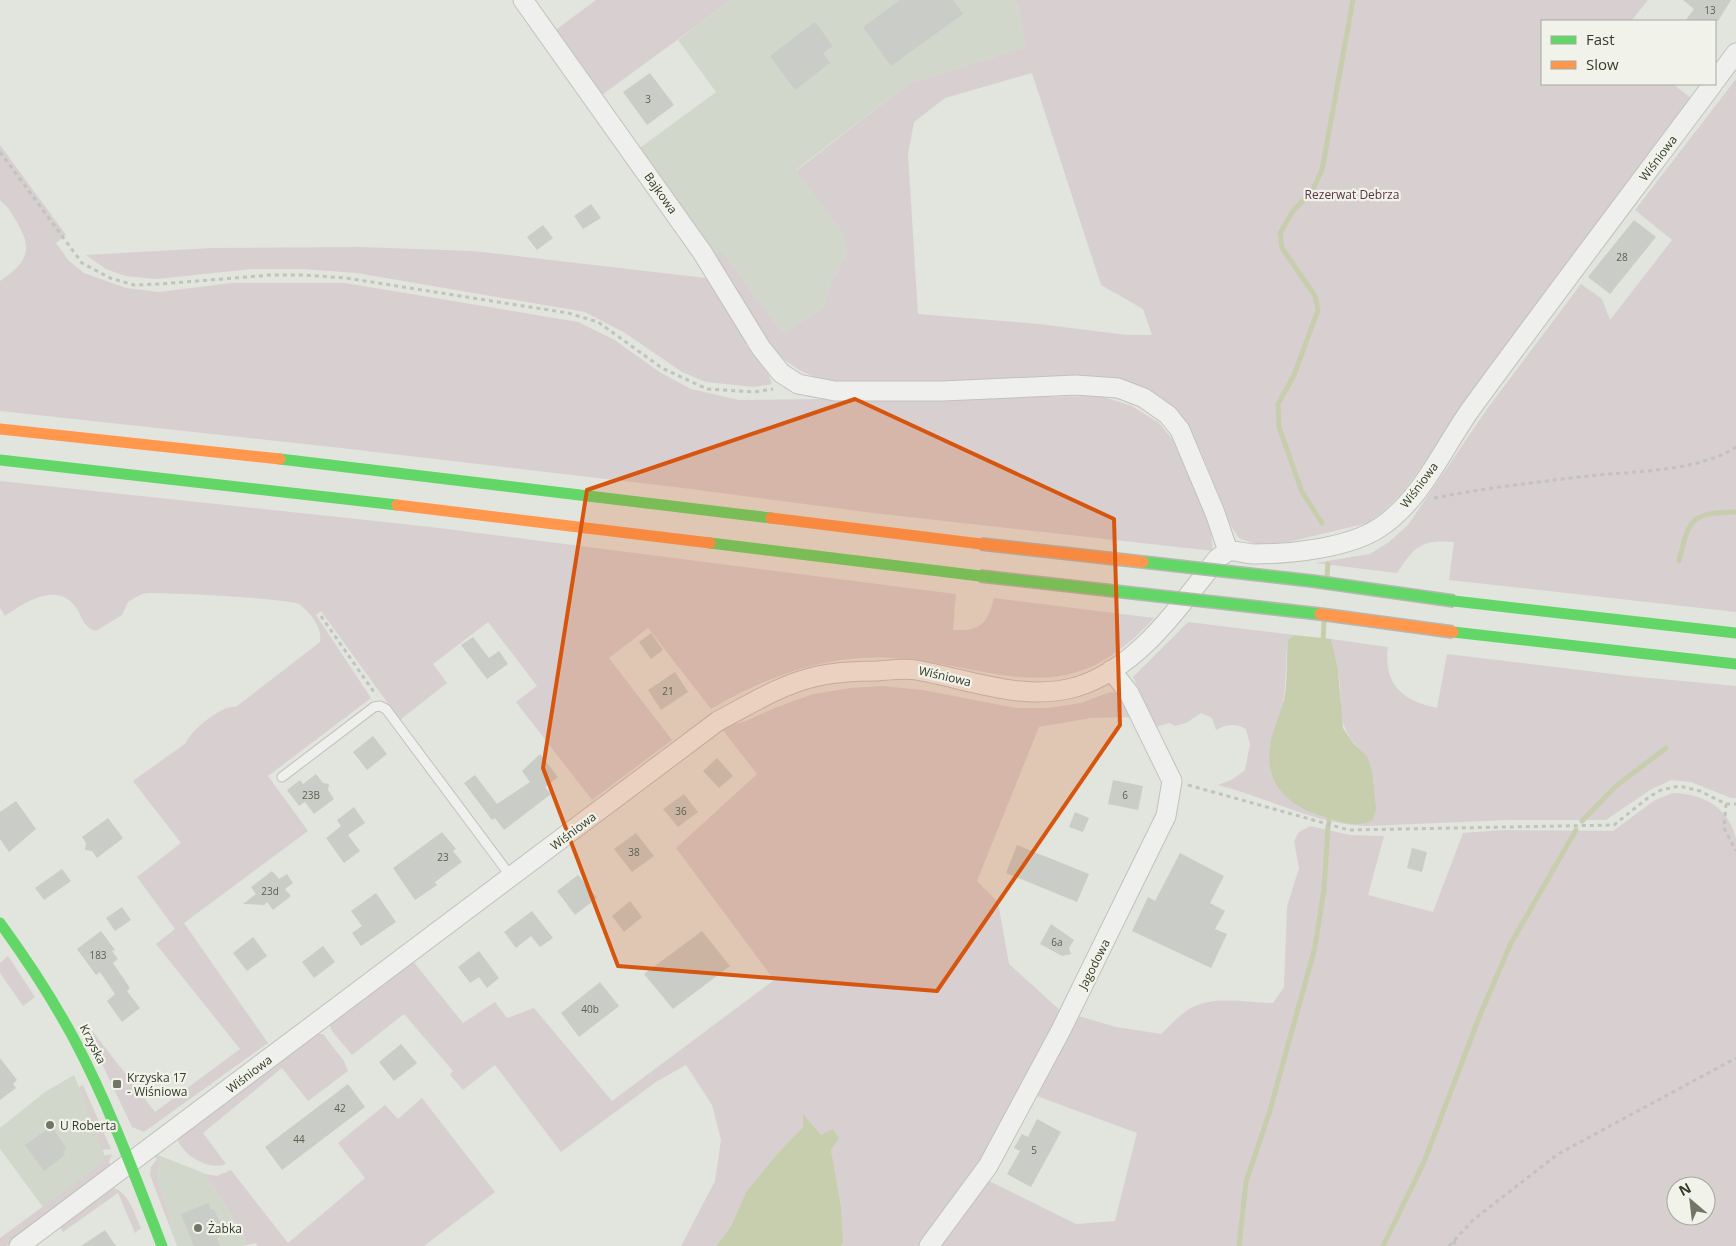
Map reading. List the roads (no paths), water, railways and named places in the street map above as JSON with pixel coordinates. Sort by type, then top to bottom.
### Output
[{"type":"main road","points":[[0,429],[343,466],[981,544],[1331,583],[1454,601],[1736,633]]},
{"type":"main road","points":[[0,460],[351,499],[980,576],[1308,612],[1452,632],[1736,664]]},
{"type":"main road","name":"Krzyska","points":[[0,923],[36,973],[78,1045],[110,1111],[162,1246]]},
{"type":"street","name":"Bajkowa","points":[[523,0],[702,252],[761,348],[781,373],[798,384],[835,391],[944,391],[1076,385],[1118,388],[1144,398],[1168,415],[1180,430],[1202,479],[1228,550]]},
{"type":"street","name":"Wiśniowa","points":[[1716,79],[1736,53]]},
{"type":"street","name":"Wiśniowa","points":[[19,1246],[512,878],[718,721],[770,694],[814,677],[858,671],[913,669],[1006,690],[1040,691],[1077,686],[1111,670],[1145,646],[1217,560],[1228,550],[1268,553],[1336,544],[1361,537],[1378,528],[1415,494],[1477,401],[1712,85]]},
{"type":"street","name":"Jagodowa","points":[[929,1246],[988,1166],[1061,1030],[1166,816],[1172,781],[1129,693],[1111,670]]},
{"type":"lane","points":[[282,777],[374,707],[380,706],[386,709],[512,878]]},
{"type":"waterway","points":[[1322,523],[1302,492],[1279,427],[1278,404],[1294,375],[1318,310],[1315,296],[1282,248],[1280,233],[1293,211],[1312,191],[1322,170],[1353,0]]},
{"type":"waterway","points":[[1679,561],[1689,527],[1694,521],[1709,514],[1736,512]]},
{"type":"waterway","points":[[1327,576],[1328,564]]},
{"type":"waterway","points":[[1323,643],[1324,622]]},
{"type":"waterway","points":[[1582,821],[1616,786],[1666,748]]},
{"type":"waterway","points":[[1329,813],[1329,822]]},
{"type":"waterway","points":[[1239,1246],[1246,1182],[1269,1114],[1315,947],[1324,889],[1328,826]]},
{"type":"waterway","points":[[1383,1246],[1424,1162],[1480,1015],[1511,943],[1576,830]]},
{"type":"place","name":"Krzyska 17 - Wiśniowa","points":[[117,1084]]},
{"type":"place","name":"U Roberta","points":[[50,1125]]},
{"type":"place","name":"Żabka","points":[[198,1228]]},
{"type":"park label","name":"Rezerwat Debrza","points":[[1352,194]]}]
